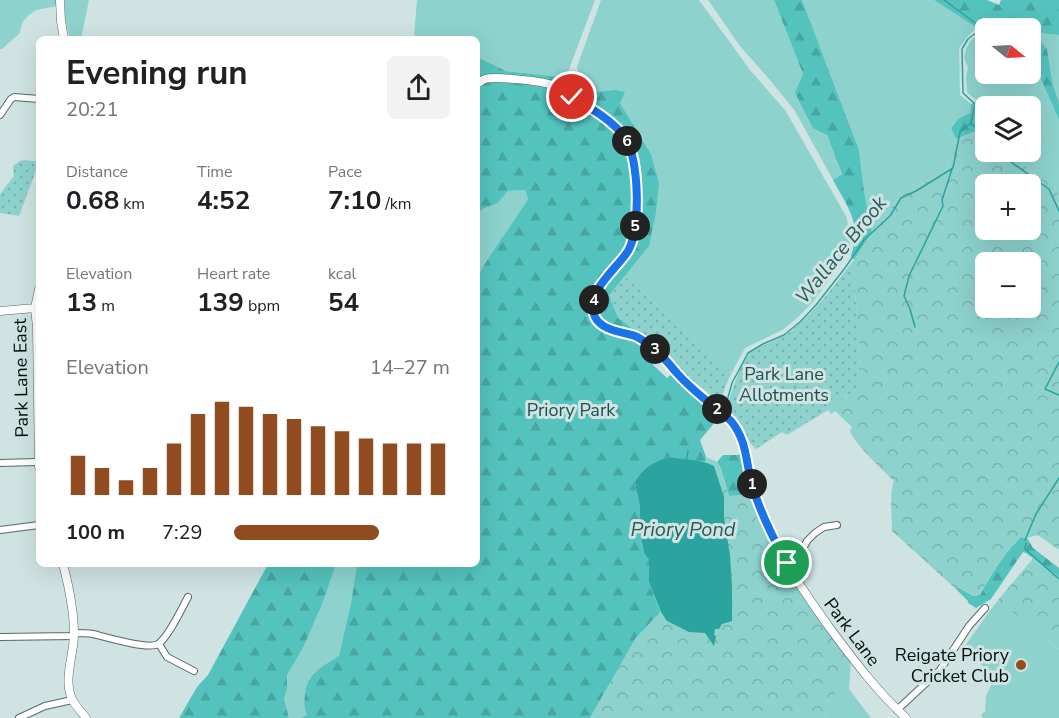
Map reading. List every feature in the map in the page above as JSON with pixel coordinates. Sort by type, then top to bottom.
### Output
[{"type":"street","points":[[60,0],[64,36]]},
{"type":"street","name":"Park Lane","points":[[480,82],[485,79],[548,83],[592,109],[612,124],[625,138],[632,154],[635,171],[635,227],[628,252],[603,281],[596,293],[593,310],[595,317],[605,327],[637,337],[652,346],[676,372],[731,421],[742,439],[754,493],[771,533],[802,590],[855,662],[882,695],[906,718]]},
{"type":"street","points":[[0,115],[14,97],[36,99]]},
{"type":"street","name":"Park Lane East","points":[[36,300],[34,308],[36,321]]},
{"type":"street","points":[[0,311],[34,308]]},
{"type":"street","points":[[0,463],[36,464]]},
{"type":"street","points":[[0,530],[36,525]]},
{"type":"street","points":[[787,563],[800,554],[807,541],[815,533],[824,527],[837,525]]},
{"type":"street","points":[[64,567],[72,597],[74,634],[69,678],[72,700],[87,718]]},
{"type":"street","points":[[0,637],[91,634],[150,646],[159,644],[167,635],[188,597]]},
{"type":"street","points":[[897,710],[940,670],[969,626],[985,609]]},
{"type":"street","points":[[159,644],[167,657],[194,671]]},
{"type":"street","points":[[19,718],[45,706],[72,700]]},
{"type":"green space","points":[[0,0],[57,0],[57,6],[36,10],[28,16],[23,21],[19,34],[0,49]]},
{"type":"green space","points":[[65,0],[89,0],[82,36],[69,36],[65,18]]},
{"type":"green space","points":[[417,0],[595,0],[568,72],[562,77],[506,71],[480,58],[480,36],[414,36]]},
{"type":"green space","points":[[601,0],[699,0],[750,70],[785,110],[846,216],[851,236],[849,249],[812,303],[782,330],[745,348],[732,372],[625,276],[649,246],[651,154],[614,90],[585,93],[577,67]]},
{"type":"green space","points":[[708,0],[774,0],[842,174],[833,180],[795,111],[740,46]]},
{"type":"green space","points":[[774,0],[802,0],[859,150],[872,232],[854,260],[851,256],[855,240],[854,222],[833,180],[842,174],[827,135],[813,128],[795,93],[803,74]]},
{"type":"green space","points":[[802,0],[934,0],[975,27],[975,30],[959,48],[960,95],[971,104],[970,113],[958,119],[951,127],[956,139],[947,169],[898,197],[888,214],[872,232],[859,150]]},
{"type":"green space","points":[[934,0],[987,0],[999,5],[1001,0],[1059,0],[1059,35],[1041,33],[1041,18],[975,18],[975,27]]},
{"type":"green space","points":[[1041,33],[1059,35],[1059,102],[1053,85],[1047,49],[1041,41]]},
{"type":"green space","points":[[975,37],[975,84],[1041,84],[1041,80],[1059,120],[1059,198],[1054,184],[1041,178],[1041,174],[1035,174],[1020,162],[1041,162],[1041,96],[975,96],[975,99],[967,92],[968,67],[964,58],[971,40]]},
{"type":"green space","points":[[1041,41],[1047,49],[1053,85],[1059,102],[1059,120],[1041,80]]},
{"type":"green space","name":"Priory Park","points":[[480,58],[506,71],[561,77],[568,72],[578,73],[585,93],[614,90],[625,92],[620,103],[651,154],[659,183],[649,246],[609,296],[655,345],[653,365],[667,378],[673,373],[720,416],[700,440],[706,462],[669,457],[635,482],[640,507],[640,531],[644,553],[649,560],[649,582],[661,612],[636,638],[590,718],[300,718],[307,715],[304,701],[306,687],[312,676],[321,667],[339,656],[357,567],[480,567],[480,272],[528,199],[525,190],[508,191],[498,203],[480,212]]},
{"type":"green space","points":[[975,102],[975,132],[956,139],[951,128],[958,119],[970,113],[971,104]]},
{"type":"green space","points":[[975,132],[975,162],[1020,162],[1035,174],[975,174],[975,240],[1041,240],[1041,178],[1054,184],[1059,198],[1059,550],[1038,535],[1020,538],[993,572],[980,595],[973,596],[959,587],[957,590],[892,531],[891,498],[894,481],[856,442],[850,430],[852,427],[835,411],[831,414],[828,410],[855,390],[862,378],[854,260],[898,197],[947,169],[956,139]]},
{"type":"green space","points":[[20,161],[36,162],[36,170],[19,216],[0,213],[0,194],[14,176],[13,166]]},
{"type":"green space","points":[[525,190],[528,199],[480,272],[480,212],[498,203],[508,191]]},
{"type":"green space","name":"Park Lane Allotments","points":[[854,260],[862,378],[855,390],[828,410],[787,435],[782,432],[756,449],[750,443],[743,427],[726,409],[746,358],[759,347],[781,338],[795,328],[822,301]]},
{"type":"green space","name":"Park Lane Allotments","points":[[625,276],[732,372],[721,400],[717,400],[687,376],[655,345],[618,318],[609,296]]},
{"type":"green space","points":[[743,451],[753,495],[729,496],[717,462],[723,455],[738,455]]},
{"type":"green space","points":[[669,457],[705,462],[706,457],[717,462],[729,496],[753,495],[779,553],[851,659],[824,718],[590,718],[636,638],[660,612],[649,582],[649,560],[644,553],[640,531],[640,507],[635,482],[649,466]]},
{"type":"green space","points":[[1020,538],[1027,538],[1033,548],[1059,568],[1059,577],[1023,552],[991,599],[976,608],[968,603],[957,590],[958,587],[973,596],[980,595],[993,572]]},
{"type":"green space","points":[[1032,557],[1059,577],[1059,649],[998,600],[1032,560]]},
{"type":"green space","name":"Reigate Priory Cricket Club","points":[[1032,560],[1046,639],[1059,649],[1059,718],[982,718],[982,713],[985,712],[986,696],[994,676],[963,649],[991,609]]},
{"type":"green space","points":[[266,567],[335,567],[304,646],[287,675],[284,699],[289,718],[179,718],[197,687],[208,675]]},
{"type":"green space","points":[[335,567],[357,567],[339,657],[315,672],[307,715],[300,718],[289,718],[284,699],[287,689],[286,675],[304,646]]},
{"type":"green space","points":[[851,659],[849,689],[871,718],[824,718]]},
{"type":"water","name":"Priory Pond","points":[[669,457],[714,466],[724,497],[724,518],[730,555],[732,621],[715,629],[714,646],[705,633],[689,632],[667,621],[649,582],[649,560],[644,553],[640,531],[640,507],[635,482],[649,466]]},
{"type":"waterway","name":"Wallace Brook","points":[[725,408],[732,383],[748,353],[784,335],[800,322],[845,268],[864,240],[890,216],[901,198],[953,168],[960,132],[971,123],[975,104],[963,93],[962,49],[968,39],[982,28],[944,0]]},
{"type":"waterway","points":[[971,124],[975,126]]},
{"type":"waterway","points":[[1011,162],[1049,189],[1059,211]]},
{"type":"waterway","points":[[915,327],[904,296],[909,276],[943,206],[942,200],[952,169]]},
{"type":"waterway","points":[[1059,362],[1045,389],[1059,395]]},
{"type":"waterway","points":[[686,461],[688,451]]},
{"type":"waterway","points":[[1025,540],[1036,514],[1059,478]]},
{"type":"waterway","points":[[1026,543],[1025,549],[1059,579]]},
{"type":"place","name":"Reigate Priory Cricket Club","points":[[1021,665]]},
{"type":"route","points":[[572,97],[612,124],[625,138],[632,154],[635,171],[636,205],[632,241],[628,252],[603,281],[596,293],[593,310],[595,317],[605,327],[637,337],[652,346],[697,393],[731,421],[742,439],[754,493],[787,563]]}]
